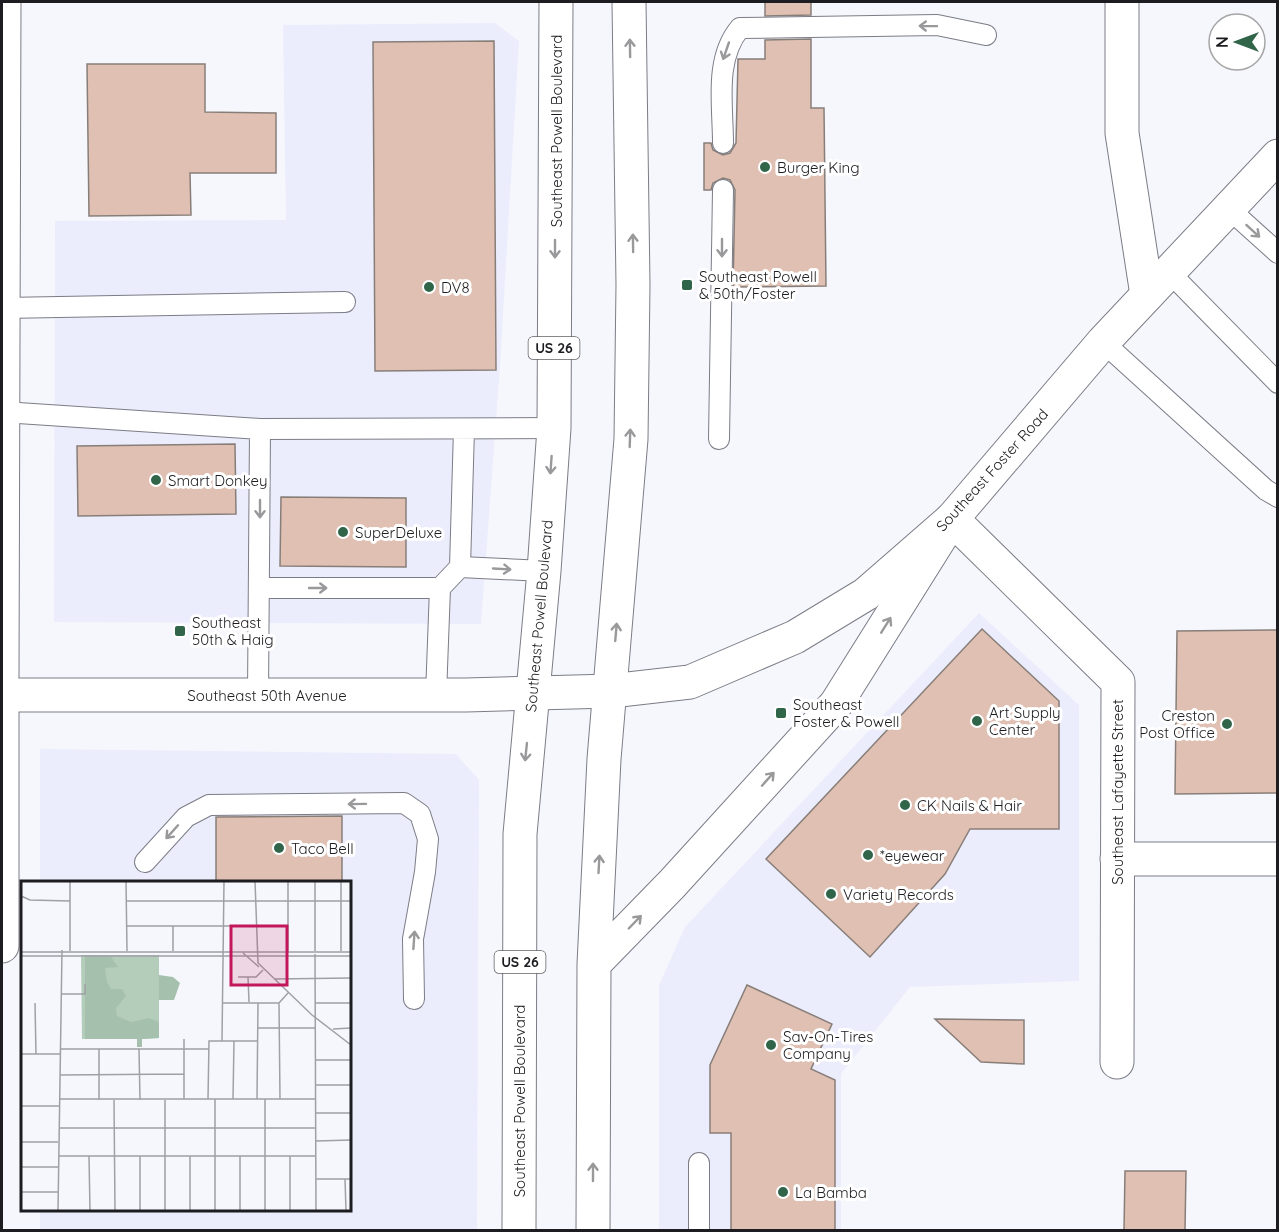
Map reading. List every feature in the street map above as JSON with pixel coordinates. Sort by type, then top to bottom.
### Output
[{"type":"main road","points":[[2,677],[4,2]]},
{"type":"main road","name":"Southeast Powell Boulevard","points":[[519,1230],[520,834],[544,572],[554,428],[556,2]]},
{"type":"main road","points":[[593,1230],[594,964],[611,691],[631,439],[633,285],[629,2]]},
{"type":"main road","points":[[1122,2],[1122,133],[1147,295]]},
{"type":"main road","name":"Southeast Foster Road","points":[[532,693],[611,691],[690,682],[795,637],[866,594],[952,519],[1103,342],[1278,156]]},
{"type":"main road","points":[[594,964],[672,884],[836,704],[952,519]]},
{"type":"main road","name":"Southeast Lafayette Street","points":[[952,519],[1118,682],[1117,1062]]},
{"type":"main road","name":"Southeast 50th Avenue","points":[[2,695],[532,693]]},
{"type":"main road","points":[[2,708],[2,946]]},
{"type":"main road","points":[[1117,860],[1278,860]]},
{"type":"lane","points":[[723,143],[723,62],[731,39],[740,28],[937,25],[986,35]]},
{"type":"lane","points":[[719,439],[723,190]]},
{"type":"lane","points":[[1228,208],[1278,253]]},
{"type":"lane","points":[[1169,272],[1278,383]]},
{"type":"lane","points":[[3,308],[345,302]]},
{"type":"lane","points":[[1103,342],[1266,490],[1278,497]]},
{"type":"lane","points":[[3,412],[260,429],[554,428]]},
{"type":"lane","points":[[258,695],[260,429]]},
{"type":"lane","points":[[436,695],[440,588],[460,567],[464,429]]},
{"type":"lane","points":[[460,567],[544,572]]},
{"type":"lane","points":[[260,588],[440,588]]},
{"type":"lane","points":[[145,862],[186,817],[209,806],[404,803],[420,814],[428,839],[425,872],[413,939],[414,999]]},
{"type":"lane","points":[[699,1163],[699,1230]]},
{"type":"shaded area","points":[[495,23],[519,41],[500,366],[481,624],[54,622],[55,221],[286,220],[283,25]]},
{"type":"shaded area","points":[[979,613],[1079,705],[1079,981],[910,987],[841,1074],[841,1230],[659,1230],[659,985],[685,927]]},
{"type":"shaded area","points":[[40,749],[456,754],[479,780],[477,1230],[40,1230],[40,1211],[351,1211],[351,881],[40,881]]},
{"type":"building","points":[[765,2],[811,2],[811,15],[765,16]]},
{"type":"building","name":"Burger King","points":[[811,39],[811,108],[824,108],[826,286],[733,287],[735,190],[730,180],[723,178],[713,183],[711,190],[704,190],[704,143],[711,143],[713,150],[723,155],[730,153],[736,143],[738,59],[765,59],[765,40]]},
{"type":"building","points":[[494,41],[496,370],[375,371],[373,42]]},
{"type":"building","points":[[87,64],[205,64],[205,112],[276,113],[276,173],[190,173],[191,215],[89,216]]},
{"type":"building","points":[[235,444],[236,514],[78,516],[77,446]]},
{"type":"building","name":"SuperDeluxe","points":[[281,497],[406,498],[406,567],[280,566]]},
{"type":"building","points":[[982,629],[1059,701],[1059,829],[970,829],[945,874],[870,957],[766,859]]},
{"type":"building","name":"Creston Post Office","points":[[1278,630],[1278,793],[1175,794],[1177,631]]},
{"type":"building","name":"Taco Bell","points":[[342,816],[342,881],[216,881],[216,817]]},
{"type":"building","points":[[747,985],[832,1024],[811,1069],[835,1080],[835,1230],[731,1230],[731,1133],[710,1133],[710,1065]]},
{"type":"building","points":[[935,1019],[1024,1020],[1024,1064],[981,1062]]},
{"type":"building","points":[[1125,1171],[1186,1171],[1185,1230],[1124,1230]]},
{"type":"place","name":"Burger King","points":[[765,167]]},
{"type":"place","name":"Southeast Powell & 50th/Foster","points":[[687,285]]},
{"type":"place","name":"DV8","points":[[429,287]]},
{"type":"place","name":"Smart Donkey","points":[[156,480]]},
{"type":"place","name":"SuperDeluxe","points":[[343,532]]},
{"type":"place","name":"Southeast 50th & Haig","points":[[180,631]]},
{"type":"place","name":"Southeast Foster & Powell","points":[[781,713]]},
{"type":"place","name":"Art Supply Center","points":[[977,721]]},
{"type":"place","name":"Creston Post Office","points":[[1227,724]]},
{"type":"place","name":"CK Nails & Hair","points":[[905,805]]},
{"type":"place","name":"Taco Bell","points":[[279,848]]},
{"type":"place","name":"*eyewear","points":[[868,855]]},
{"type":"place","name":"Variety Records","points":[[831,894]]},
{"type":"place","name":"Sav-On-Tires Company","points":[[771,1045]]},
{"type":"place","name":"La Bamba","points":[[783,1192]]}]
